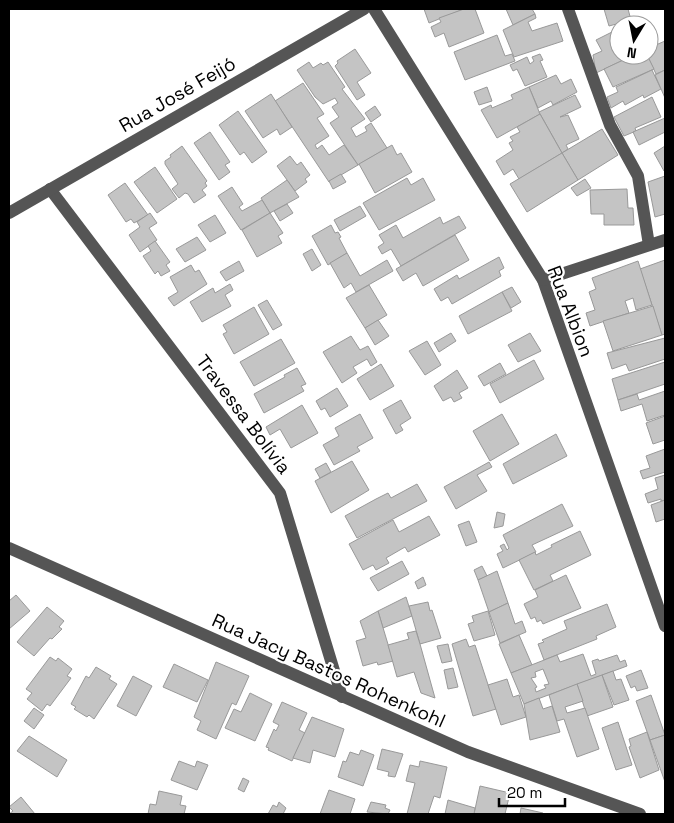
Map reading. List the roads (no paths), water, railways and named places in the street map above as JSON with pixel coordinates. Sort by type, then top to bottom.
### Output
[{"type":"street","name":"Rua José Feijó","points":[[9,213],[364,9]]},
{"type":"street","name":"Rua Albion","points":[[374,9],[543,280],[664,618]]},
{"type":"street","points":[[568,9],[610,126],[638,176],[649,245]]},
{"type":"street","name":"Travessa Bolívia","points":[[50,189],[280,493],[342,697]]},
{"type":"street","points":[[543,280],[665,240]]},
{"type":"street","name":"Rua Jacy Bastos Rohenkohl","points":[[9,548],[468,752],[640,814]]}]
